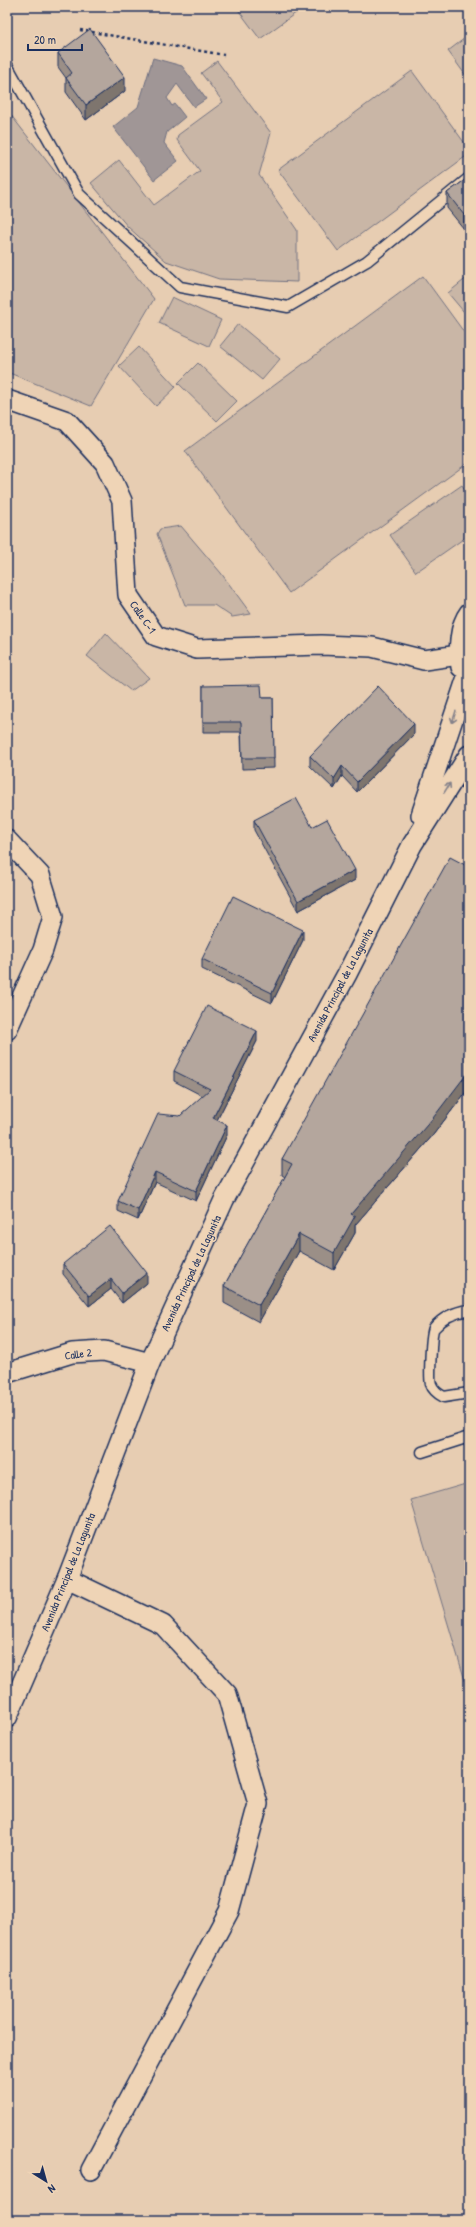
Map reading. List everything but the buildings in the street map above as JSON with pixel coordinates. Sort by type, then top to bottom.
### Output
[{"type":"street","name":"Calle C-1","points":[[7,400],[67,421],[105,463],[122,501],[128,595],[156,636],[197,649],[321,645],[372,647],[424,660],[459,655]]},
{"type":"street","name":"Avenida Principal de La Lagunita","points":[[412,845],[467,682],[459,655],[464,620],[469,612]]},
{"type":"street","name":"Avenida Principal de La Lagunita","points":[[7,1718],[67,1579],[150,1363],[224,1200],[347,974],[412,845],[469,755]]},
{"type":"street","points":[[7,840],[40,875],[53,917],[43,950],[7,1030]]},
{"type":"street","name":"Calle 2","points":[[7,1373],[72,1353],[104,1351],[150,1363]]},
{"type":"street","points":[[67,1579],[164,1625],[227,1694],[258,1804],[229,1911],[91,2170]]},
{"type":"lane","points":[[7,65],[79,194],[180,287],[288,307],[367,261],[469,178]]},
{"type":"lane","points":[[469,1310],[454,1313],[441,1321],[433,1330],[430,1383],[436,1392],[444,1397],[469,1393]]},
{"type":"lane","points":[[422,1452],[469,1437]]},
{"type":"path","points":[[80,30],[224,55]]},
{"type":"shaded area","points":[[236,7],[304,7],[260,39]]},
{"type":"shaded area","points":[[469,35],[469,80],[448,51]]},
{"type":"shaded area","points":[[153,58],[182,66],[206,99],[194,107],[177,84],[167,98],[172,106],[175,104],[185,117],[167,132],[164,143],[178,161],[154,180],[113,127],[138,107]]},
{"type":"shaded area","points":[[217,61],[271,133],[259,175],[297,230],[297,282],[219,279],[166,261],[128,227],[91,183],[119,160],[154,205],[200,171],[177,140],[178,135],[223,102],[201,73]]},
{"type":"shaded area","points":[[412,71],[469,149],[469,154],[338,251],[278,170]]},
{"type":"shaded area","points":[[7,110],[154,299],[91,406],[7,372]]},
{"type":"shaded area","points":[[423,276],[469,339],[469,462],[289,593],[185,451]]},
{"type":"shaded area","points":[[469,276],[469,318],[448,293]]},
{"type":"shaded area","points":[[172,297],[221,320],[209,346],[159,323]]},
{"type":"shaded area","points":[[238,324],[280,359],[262,380],[220,346]]},
{"type":"shaded area","points":[[139,347],[176,387],[156,406],[119,366]]},
{"type":"shaded area","points":[[198,363],[237,401],[217,421],[178,383]]},
{"type":"shaded area","points":[[462,485],[469,496],[469,535],[416,572],[390,535]]},
{"type":"shaded area","points":[[181,526],[221,573],[251,614],[232,617],[214,605],[185,605],[157,534],[160,529]]},
{"type":"shaded area","points":[[106,633],[149,678],[131,691],[87,656]]},
{"type":"shaded area","points":[[469,1483],[469,1694],[411,1500]]}]
